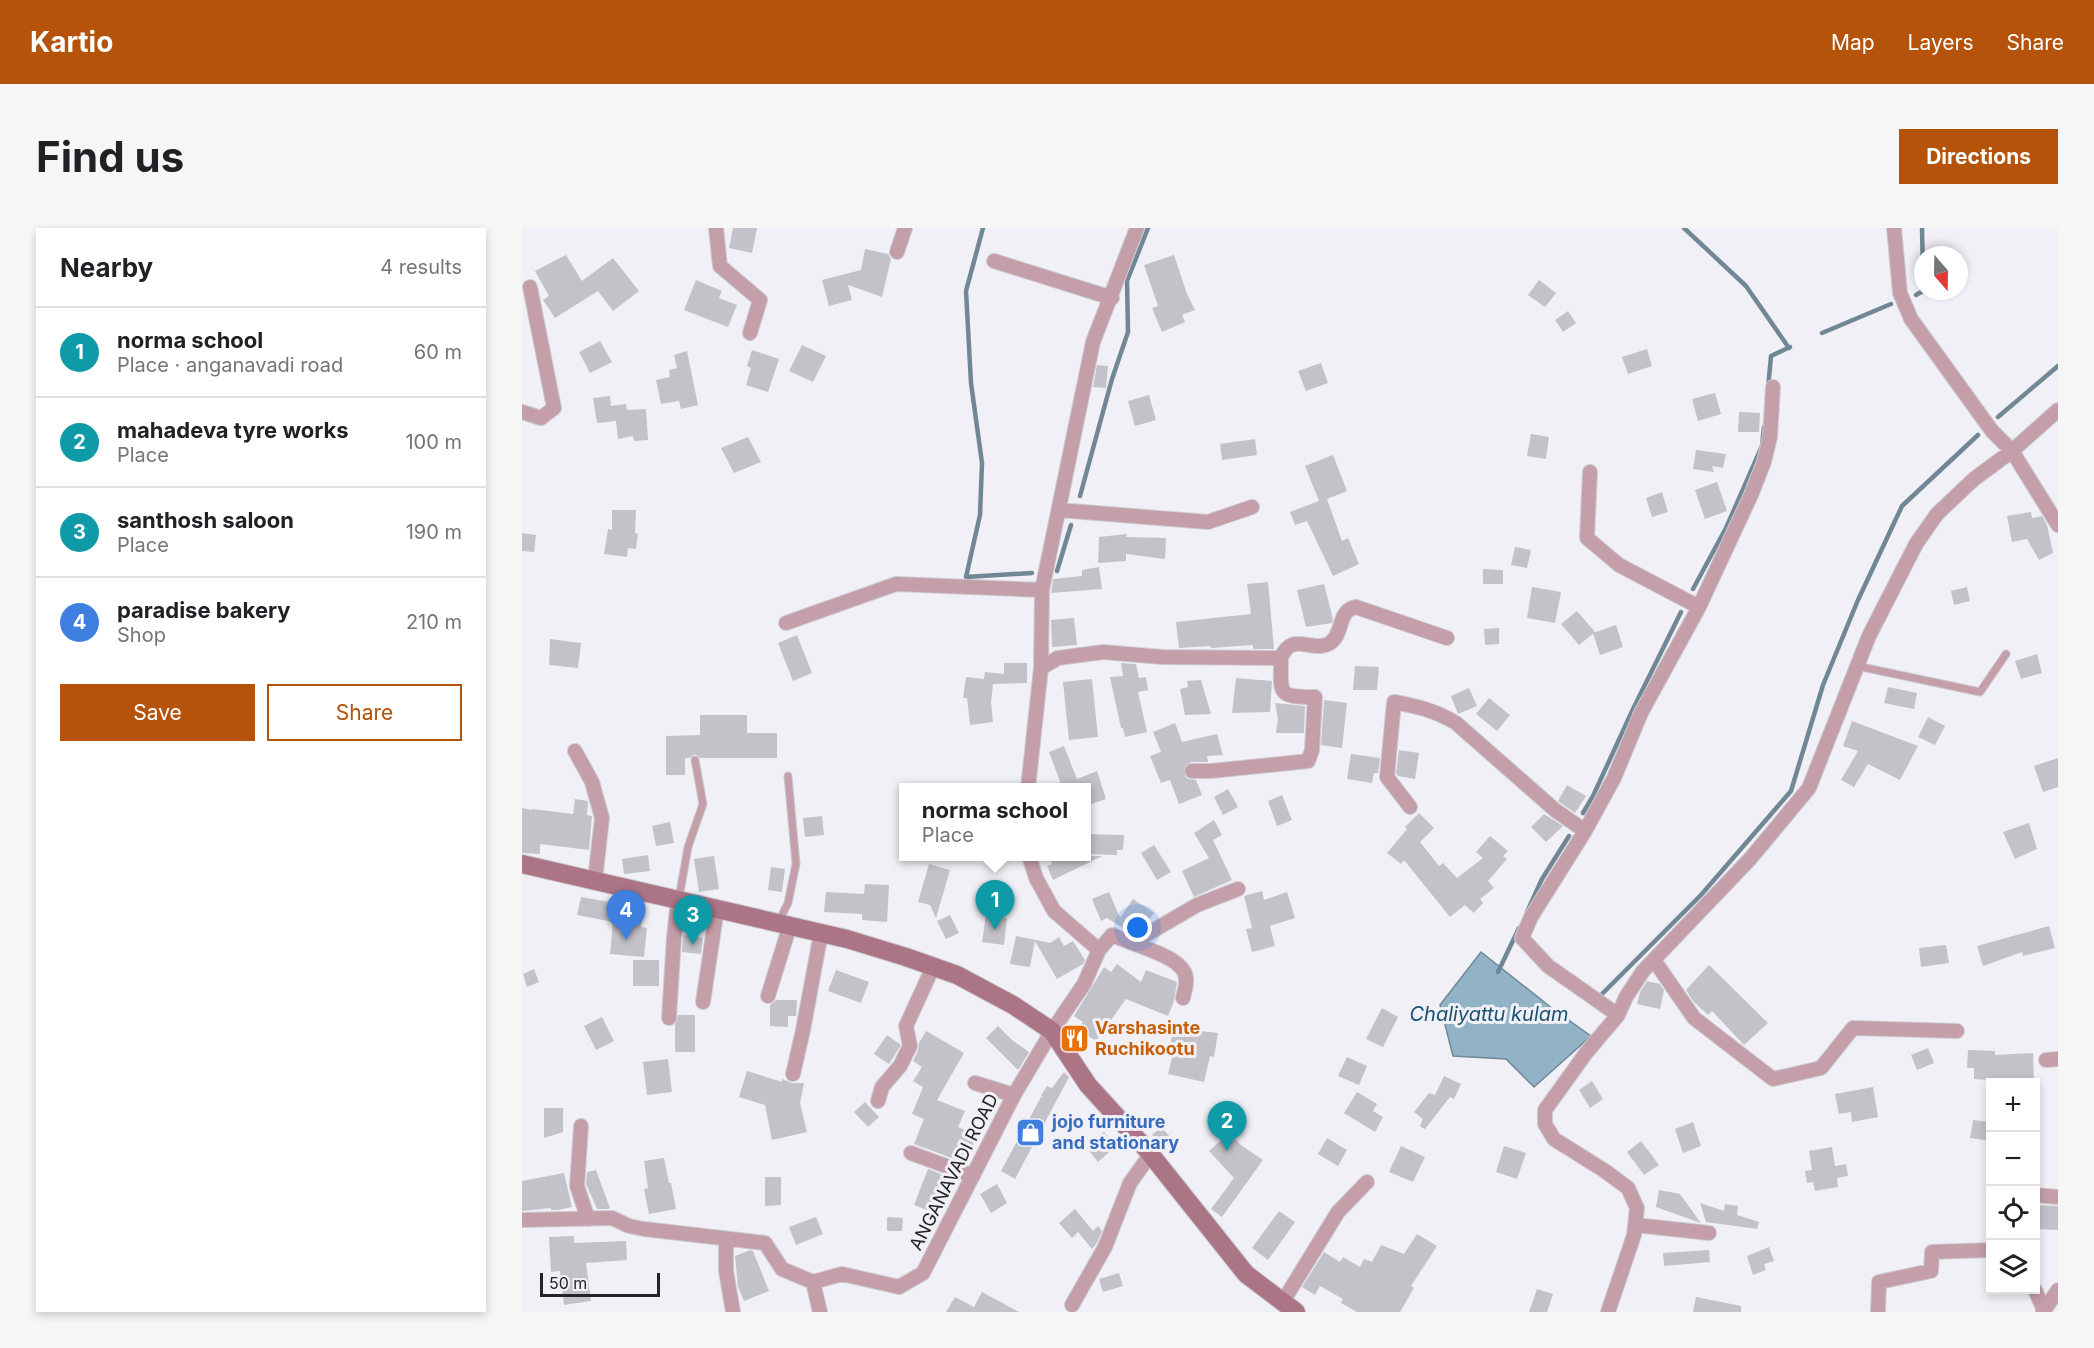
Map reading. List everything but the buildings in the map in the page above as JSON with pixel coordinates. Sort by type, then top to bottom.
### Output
[{"type":"main road","points":[[522,864],[847,939],[957,975],[1012,1005],[1052,1031],[1088,1085],[1150,1155],[1246,1274],[1289,1308]]},
{"type":"street","points":[[716,228],[720,266],[760,300],[750,333]]},
{"type":"street","points":[[897,252],[905,228]]},
{"type":"street","points":[[1029,783],[1041,668],[1042,590],[1093,342],[1112,298],[1137,228]]},
{"type":"street","points":[[1894,228],[1900,293],[1911,318],[1992,431],[2012,451],[2058,525]]},
{"type":"street","points":[[994,261],[1112,298]]},
{"type":"street","points":[[522,412],[541,418],[554,408],[530,287]]},
{"type":"street","points":[[1618,1015],[1548,966],[1522,938],[1531,917],[1585,831],[1614,778],[1641,712],[1674,655],[1726,552],[1764,462],[1770,437],[1773,387]]},
{"type":"street","points":[[1608,1312],[1634,1235],[1637,1208],[1628,1188],[1554,1139],[1545,1124],[1545,1110],[1552,1097],[1618,1015],[1637,980],[1750,859],[1809,788],[1869,636],[1911,554],[1937,514],[1974,479],[2012,451],[2058,411]]},
{"type":"street","points":[[1590,472],[1587,538],[1619,565],[1699,607]]},
{"type":"street","points":[[1059,510],[1208,522],[1252,507]]},
{"type":"street","points":[[786,623],[896,584],[1042,590]]},
{"type":"street","points":[[1192,771],[1308,761],[1312,750],[1315,698],[1294,697],[1284,693],[1281,688],[1281,658],[1285,649],[1292,644],[1324,646],[1332,642],[1338,636],[1345,612],[1349,608],[1356,607],[1447,639]]},
{"type":"street","points":[[1041,668],[1058,658],[1103,652],[1162,657],[1281,658]]},
{"type":"street","points":[[1410,807],[1387,777],[1394,702],[1419,706],[1441,714],[1456,723],[1555,810],[1585,831]]},
{"type":"street","points":[[575,751],[592,782],[602,818],[596,880]]},
{"type":"street","points":[[1031,861],[1036,878],[1054,911],[1099,950],[1112,935],[1172,960],[1183,967],[1187,977],[1183,998]]},
{"type":"street","points":[[1132,943],[1197,905],[1238,889]]},
{"type":"street","points":[[669,1018],[678,901]]},
{"type":"street","points":[[703,1002],[717,908]]},
{"type":"street","points":[[768,996],[784,924]]},
{"type":"street","points":[[793,1074],[821,933]]},
{"type":"street","name":"ANGANAVADI ROAD","points":[[813,1282],[842,1274],[899,1287],[923,1273],[1014,1095],[1052,1031],[1084,984],[1099,950]]},
{"type":"street","points":[[1654,960],[1694,1018],[1773,1079],[1821,1068],[1853,1028],[1957,1031]]},
{"type":"street","points":[[878,1101],[882,1086],[900,1066],[910,1046],[906,1026],[933,967]]},
{"type":"street","points":[[975,1083],[1014,1095]]},
{"type":"street","points":[[581,1126],[577,1186],[588,1219]]},
{"type":"street","points":[[911,1153],[973,1176]]},
{"type":"street","points":[[1072,1305],[1105,1247],[1130,1183],[1150,1155]]},
{"type":"street","points":[[1289,1308],[1338,1212],[1367,1182]]},
{"type":"street","points":[[2040,1195],[2058,1197]]},
{"type":"street","points":[[522,1220],[612,1218],[629,1226],[644,1229],[765,1243],[782,1269],[813,1282],[820,1312]]},
{"type":"street","points":[[1635,1225],[1709,1233]]},
{"type":"street","points":[[726,1239],[726,1271],[733,1312]]},
{"type":"street","points":[[1878,1312],[1879,1282],[1931,1271],[1932,1252],[1986,1250]]},
{"type":"street","points":[[2044,1311],[2058,1290]]},
{"type":"street","points":[[2037,1294],[2044,1311]]},
{"type":"lane","points":[[1857,666],[1980,692],[2006,654]]},
{"type":"lane","points":[[678,901],[688,847],[703,804],[695,760]]},
{"type":"lane","points":[[784,924],[796,864],[788,776]]},
{"type":"water","name":"Chaliyattu kulam","points":[[1481,952],[1591,1036],[1534,1087],[1506,1059],[1453,1056],[1440,1005]]},
{"type":"waterway","points":[[983,228],[966,291],[971,383],[982,463],[980,515],[966,577],[1032,573]]},
{"type":"waterway","points":[[1080,496],[1112,379],[1128,332],[1127,281],[1148,228]]},
{"type":"waterway","points":[[1684,228],[1746,286],[1789,348]]},
{"type":"waterway","points":[[1922,228],[1922,246]]},
{"type":"waterway","points":[[1822,333],[1891,304]]},
{"type":"waterway","points":[[1768,389],[1771,356],[1790,347]]},
{"type":"waterway","points":[[1998,417],[2058,366]]},
{"type":"waterway","points":[[1693,589],[1726,528],[1762,446],[1764,427]]},
{"type":"waterway","points":[[1598,998],[1701,895],[1791,791],[1823,685],[1858,600],[1902,506],[1978,435]]},
{"type":"waterway","points":[[1057,571],[1071,525]]},
{"type":"waterway","points":[[1583,813],[1681,612]]},
{"type":"waterway","points":[[1527,912],[1542,879],[1569,836]]},
{"type":"waterway","points":[[1498,972],[1519,928]]},
{"type":"place","name":"norma school","points":[[995,930]]},
{"type":"place","name":"paradise bakery","points":[[626,940]]},
{"type":"place","name":"santhosh saloon","points":[[693,945]]},
{"type":"place","name":"Varshasinte Ruchikootu","points":[[1074,1038]]},
{"type":"place","name":"jojo furniture and stationary","points":[[1031,1132]]},
{"type":"place","name":"mahadeva tyre works","points":[[1227,1151]]}]
